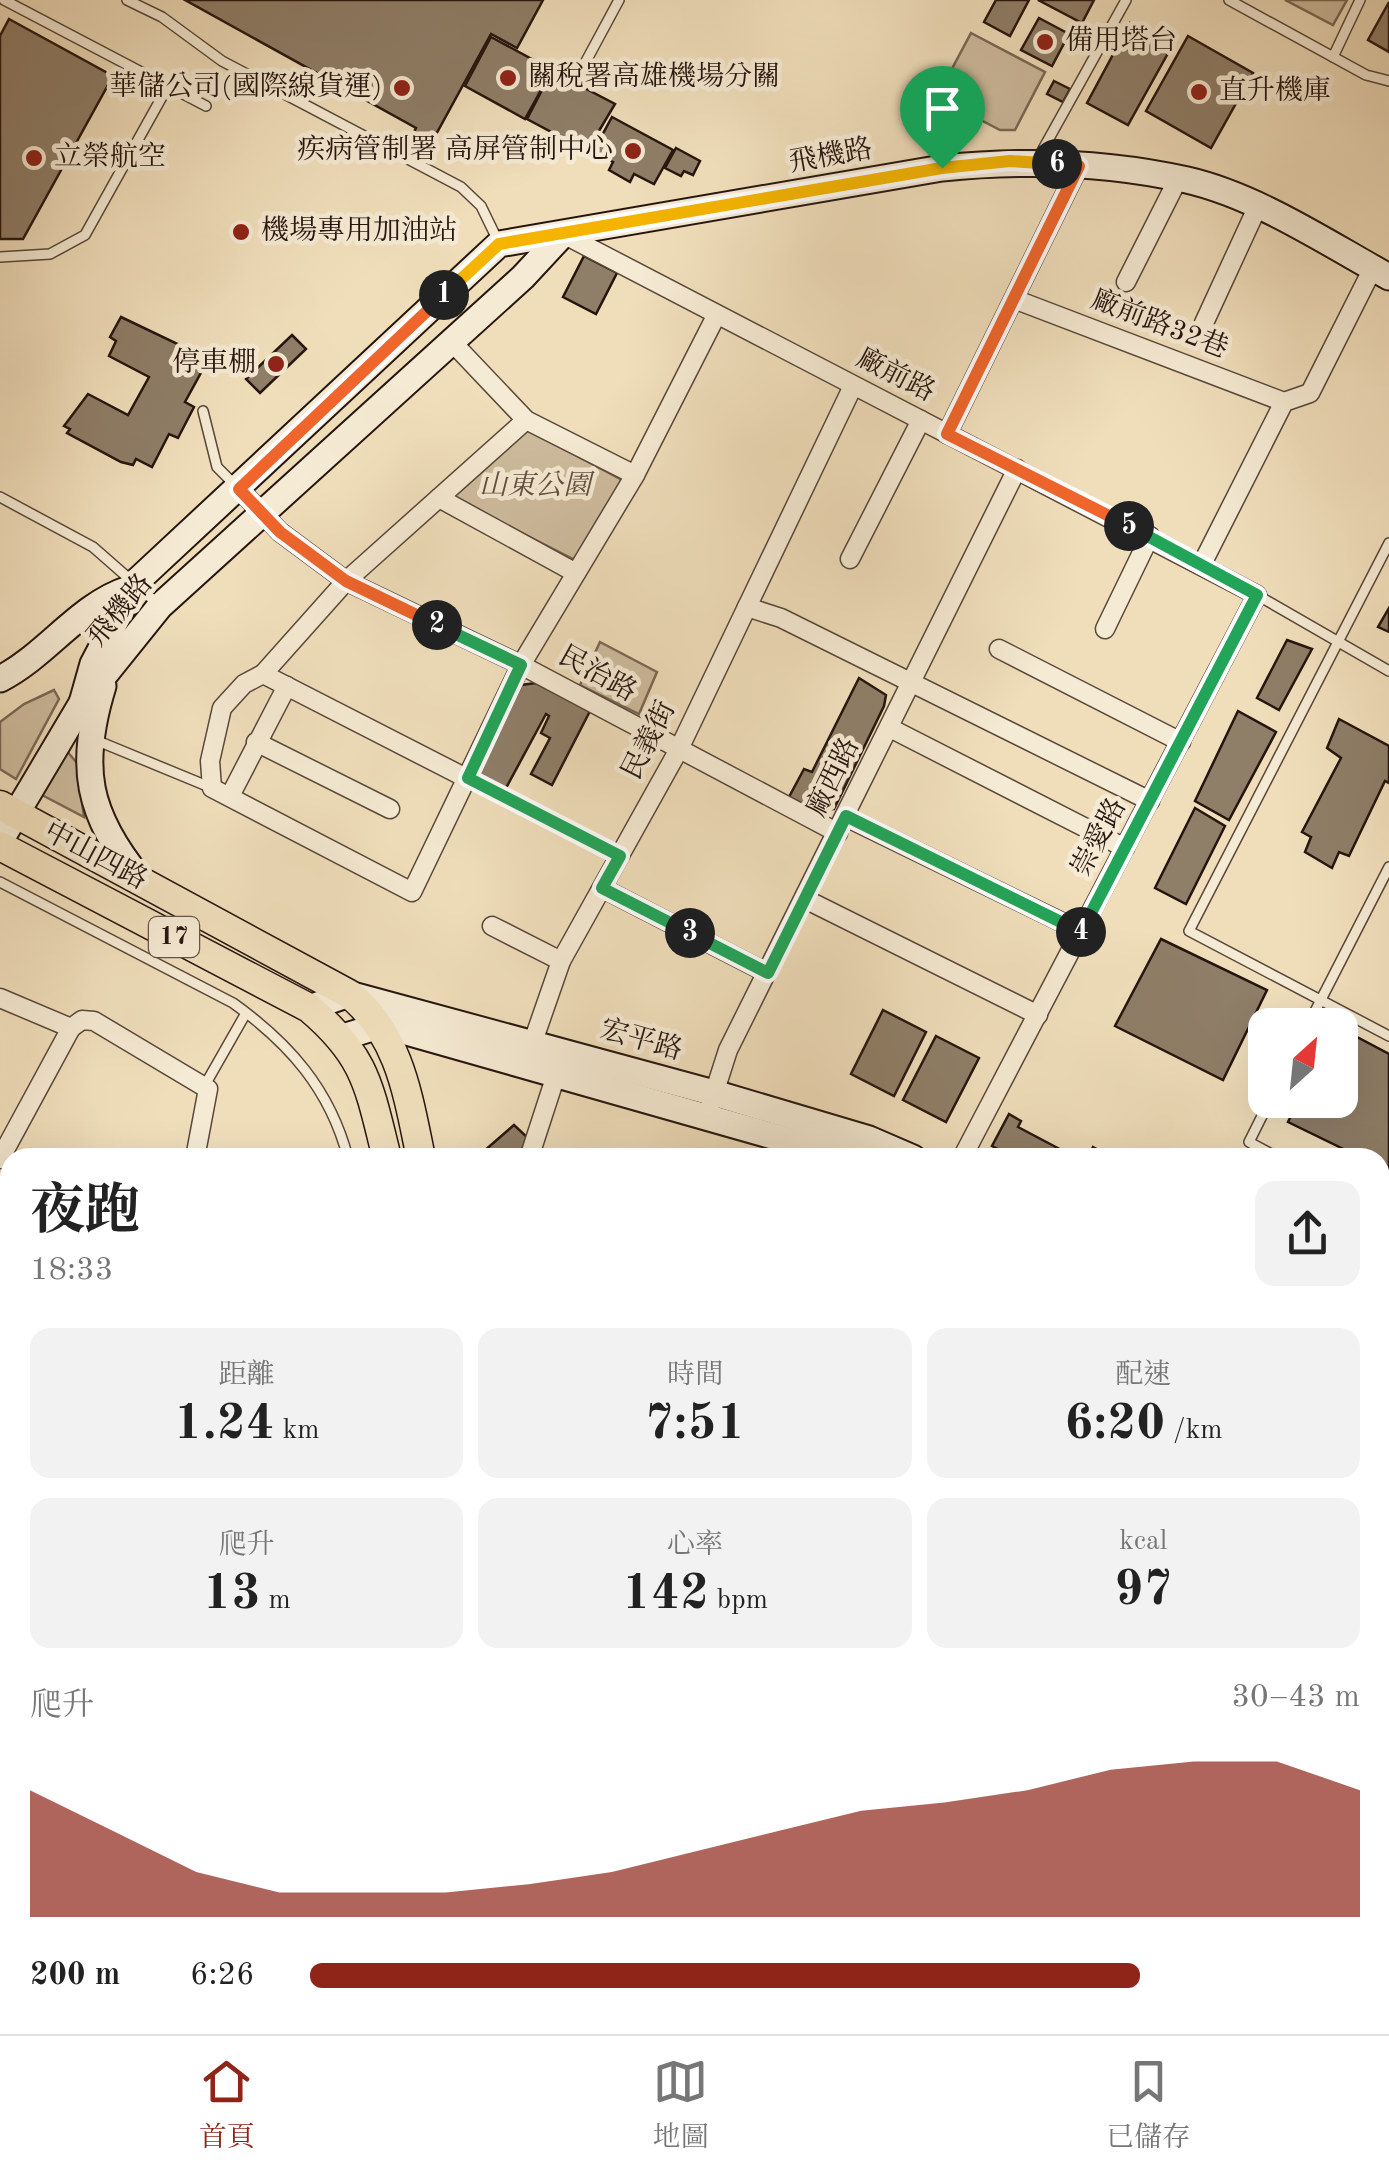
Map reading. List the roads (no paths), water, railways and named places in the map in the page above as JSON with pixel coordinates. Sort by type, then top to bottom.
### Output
[{"type":"main road","name":"中山四路","points":[[7,809],[350,994]]},
{"type":"main road","name":"中山四路","points":[[0,844],[310,1008],[343,1036]]},
{"type":"main road","name":"17","points":[[350,994],[382,1025],[396,1056],[419,1148]]},
{"type":"main road","name":"17","points":[[343,1036],[357,1057],[371,1094],[384,1148]]},
{"type":"street","name":"飛機路","points":[[0,680],[42,654],[104,597],[132,586],[499,244],[942,168],[1035,163],[1178,178],[1257,208],[1381,272]]},
{"type":"street","points":[[947,434],[1079,166]]},
{"type":"street","points":[[1126,282],[1178,178]]},
{"type":"street","points":[[1204,324],[1257,208]]},
{"type":"street","name":"飛機路","points":[[0,844],[7,809],[82,703],[160,606],[563,234]]},
{"type":"street","name":"廠前路","points":[[563,234],[1257,595]]},
{"type":"street","points":[[1202,564],[1284,402],[1310,393],[1381,272]]},
{"type":"street","name":"廠前路32巷","points":[[1014,298],[1284,402]]},
{"type":"street","points":[[526,420],[346,581],[262,674],[244,684],[222,708],[210,761],[212,788],[412,892],[521,665],[635,475],[716,316]]},
{"type":"street","points":[[451,340],[526,420],[635,475]]},
{"type":"street","name":"民義街","points":[[529,1052],[561,961],[678,751],[854,386]]},
{"type":"street","points":[[850,559],[921,420]]},
{"type":"street","name":"廠西路","points":[[711,1103],[728,1050],[1017,469]]},
{"type":"street","name":"民治路","points":[[239,489],[280,532],[346,581],[521,665],[678,751],[1082,932]]},
{"type":"street","points":[[439,498],[576,573]]},
{"type":"street","points":[[1105,629],[1150,536]]},
{"type":"street","name":"飛機路","points":[[82,703],[93,664],[132,586]]},
{"type":"street","name":"崇愛路","points":[[967,1148],[1257,595]]},
{"type":"street","points":[[747,608],[781,618],[1150,801]]},
{"type":"street","points":[[999,649],[1180,742]]},
{"type":"street","points":[[262,674],[468,778]]},
{"type":"street","points":[[106,676],[90,738],[90,794],[97,815],[143,883]]},
{"type":"street","points":[[230,796],[287,686]]},
{"type":"street","points":[[890,728],[1125,848]]},
{"type":"street","points":[[256,742],[390,810]]},
{"type":"street","points":[[602,888],[768,973]]},
{"type":"street","points":[[805,898],[1038,1015]]},
{"type":"street","points":[[492,926],[561,961]]},
{"type":"street","points":[[310,1008],[350,994]]},
{"type":"street","name":"宏平路","points":[[350,994],[529,1052],[711,1103],[825,1148]]},
{"type":"street","points":[[0,998],[71,1028]]},
{"type":"street","points":[[6,1148],[71,1028],[82,1020],[94,1021],[205,1085],[209,1095],[197,1148]]},
{"type":"street","points":[[343,1036],[382,1025]]},
{"type":"street","name":"宏平路","points":[[382,1025],[529,1052],[557,1072],[869,1138],[891,1148]]},
{"type":"street","points":[[532,1148],[557,1072]]},
{"type":"lane","points":[[4,0],[206,106]]},
{"type":"lane","points":[[127,0],[162,17],[222,61],[462,187],[481,206],[499,244]]},
{"type":"lane","points":[[584,65],[619,0]]},
{"type":"lane","points":[[1035,163],[1126,0]]},
{"type":"lane","points":[[1229,0],[1333,57],[1389,81]]},
{"type":"lane","points":[[1333,57],[1360,0]]},
{"type":"lane","points":[[0,257],[50,254],[85,235],[168,86]]},
{"type":"lane","points":[[203,411],[217,467],[239,489]]},
{"type":"lane","points":[[0,496],[93,548],[132,586],[160,606]]},
{"type":"lane","points":[[1389,543],[1189,931],[1389,1036]]},
{"type":"lane","points":[[1257,595],[1389,671]]},
{"type":"lane","points":[[90,738],[212,788]]},
{"type":"lane","points":[[468,778],[620,856]]},
{"type":"lane","points":[[1316,1008],[1389,867]]},
{"type":"lane","points":[[0,882],[246,1012],[296,1055],[335,1116],[345,1148]]},
{"type":"lane","points":[[205,1085],[246,1012]]},
{"type":"lane","points":[[1261,1118],[1250,1142],[1261,1148]]},
{"type":"place","name":"備用塔台","points":[[1045,42]]},
{"type":"place","name":"關稅署高雄機場分關","points":[[508,78]]},
{"type":"place","name":"華儲公司(國際線貨運)","points":[[402,88]]},
{"type":"place","name":"直升機庫","points":[[1199,92]]},
{"type":"place","name":"疾病管制署 高屏管制中心","points":[[633,151]]},
{"type":"place","name":"立榮航空","points":[[34,158]]},
{"type":"place","name":"機場專用加油站","points":[[241,232]]},
{"type":"place","name":"停車棚","points":[[276,364]]},
{"type":"park label","name":"山東公園","points":[[535,487]]}]
